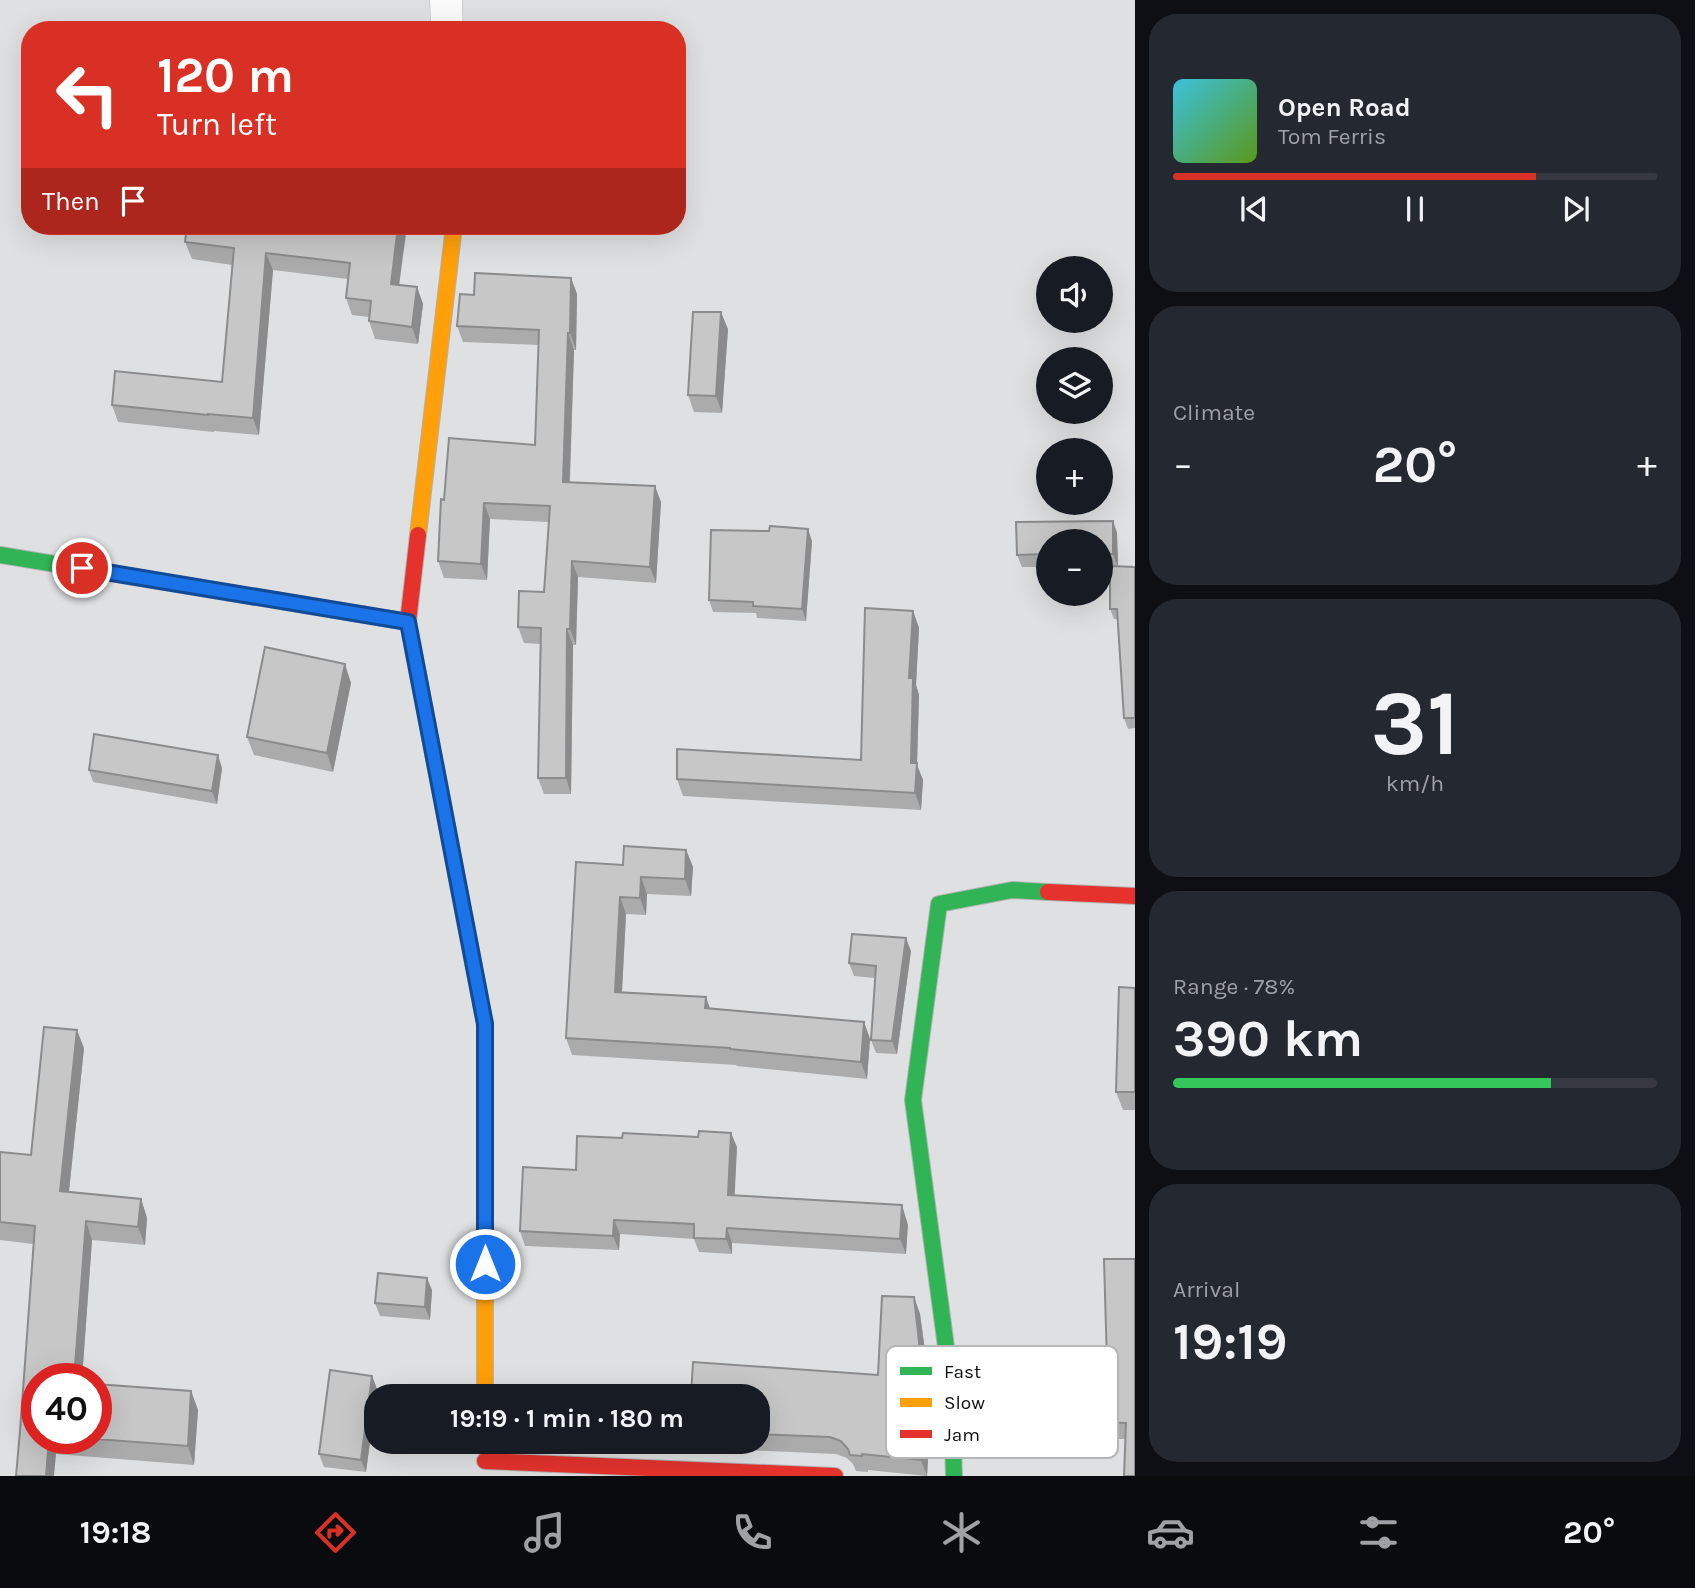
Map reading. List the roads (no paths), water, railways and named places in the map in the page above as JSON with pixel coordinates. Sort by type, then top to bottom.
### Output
[{"type":"street","points":[[446,0],[447,21]]},
{"type":"street","points":[[453,235],[408,622],[485,1024],[485,1384]]},
{"type":"street","points":[[0,555],[408,622]]},
{"type":"street","points":[[946,1346],[913,1100],[939,904],[1012,890],[1135,896]]},
{"type":"street","points":[[953,1458],[954,1476]]},
{"type":"street","points":[[485,1460],[835,1476]]}]
